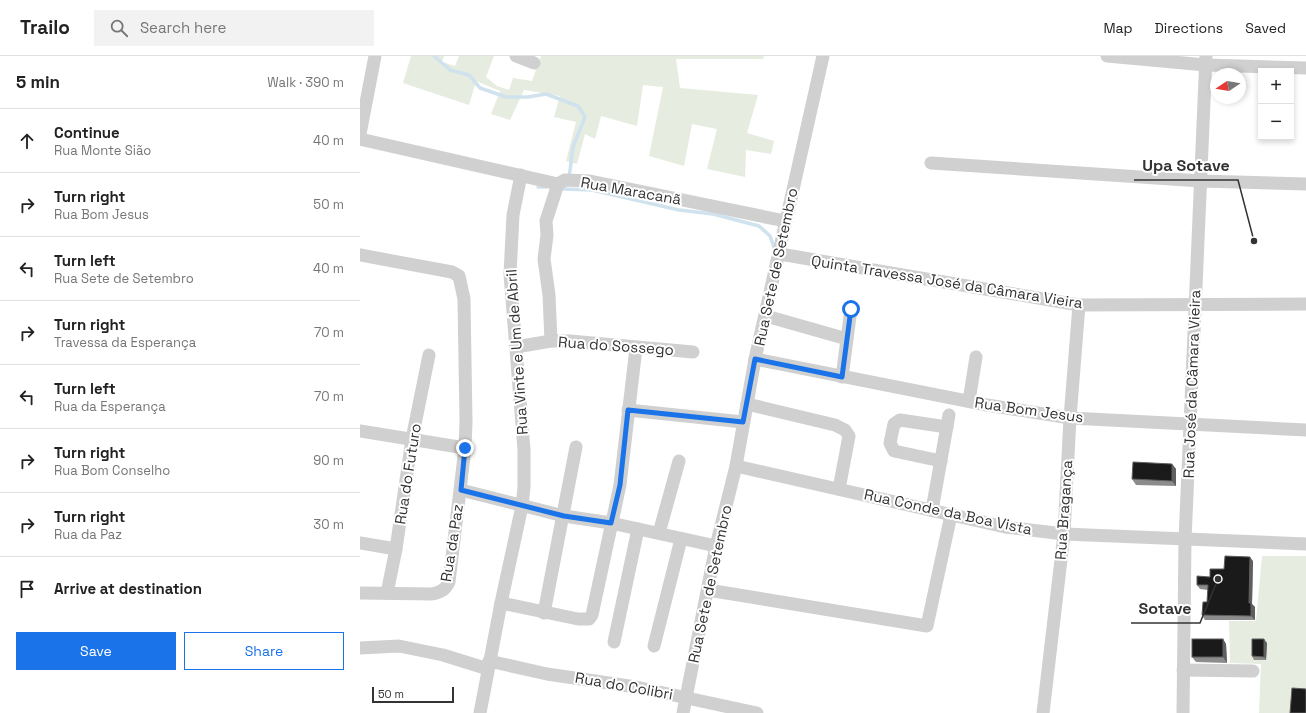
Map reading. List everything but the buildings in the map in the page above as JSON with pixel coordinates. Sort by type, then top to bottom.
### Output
[{"type":"street","points":[[360,134],[365,78],[375,56]]},
{"type":"street","points":[[516,56],[534,63]]},
{"type":"street","name":"Rua Sete de Setembro","points":[[683,713],[688,698],[716,546],[736,466],[755,359],[780,254],[785,221],[823,56]]},
{"type":"street","points":[[1107,56],[1306,68]]},
{"type":"street","name":"Rua José da Câmara Vieira","points":[[1182,713],[1185,540],[1206,61]]},
{"type":"street","name":"Rua Maracanã","points":[[360,139],[558,184],[565,180],[590,181],[785,221]]},
{"type":"street","points":[[930,163],[1201,181],[1306,184]]},
{"type":"street","name":"Rua Vinte e Um de Abril","points":[[521,175],[513,215],[510,296],[516,346],[524,450],[522,506]]},
{"type":"street","points":[[551,341],[549,294],[544,259],[547,241],[546,221],[558,184]]},
{"type":"street","name":"Quinta Travessa José da Câmara Vieira","points":[[780,254],[1079,306],[1306,304]]},
{"type":"street","name":"Rua da Paz","points":[[360,255],[452,272],[459,276],[464,299],[465,448],[449,582],[446,588],[441,592],[432,594],[360,593]]},
{"type":"street","name":"Rua Bragança","points":[[1043,713],[1064,534],[1070,418],[1079,306]]},
{"type":"street","points":[[842,377],[851,309]]},
{"type":"street","points":[[766,316],[847,339]]},
{"type":"street","name":"Rua do Sossego","points":[[516,346],[551,341],[588,342],[636,348],[693,352]]},
{"type":"street","points":[[501,603],[544,613],[585,619],[592,615],[620,485],[636,348]]},
{"type":"street","name":"Rua do Futuro","points":[[387,593],[396,548],[412,439],[429,355]]},
{"type":"street","points":[[969,401],[976,358]]},
{"type":"street","name":"Rua Bom Jesus","points":[[755,359],[969,401],[1070,418],[1306,430]]},
{"type":"street","points":[[747,404],[835,425],[845,430],[849,436],[839,489]]},
{"type":"street","points":[[628,410],[743,422]]},
{"type":"street","points":[[932,510],[941,461],[948,421],[900,420],[894,424],[890,443],[894,451],[941,461]]},
{"type":"street","points":[[360,430],[465,448]]},
{"type":"street","points":[[544,613],[564,516],[576,447]]},
{"type":"street","points":[[659,533],[679,461]]},
{"type":"street","name":"Rua Conde da Boa Vista","points":[[736,466],[1005,527],[1064,534],[1306,544]]},
{"type":"street","points":[[461,490],[564,516],[611,523],[716,546]]},
{"type":"street","points":[[480,713],[488,665],[522,506]]},
{"type":"street","points":[[708,590],[927,626],[951,514]]},
{"type":"street","points":[[614,642],[638,529]]},
{"type":"street","points":[[654,646],[681,539]]},
{"type":"street","points":[[360,543],[396,548]]},
{"type":"street","name":"Rua do Colibri","points":[[360,648],[398,646],[488,665],[630,686],[758,713]]},
{"type":"street","points":[[1183,670],[1253,671]]},
{"type":"shaded area","points":[[411,56],[444,56],[442,62],[455,66],[459,56],[494,56],[486,77],[497,86],[509,90],[513,78],[532,81],[541,56],[764,56],[763,59],[676,59],[680,88],[758,95],[747,133],[774,141],[771,154],[746,150],[745,177],[707,169],[717,129],[692,124],[684,166],[649,156],[663,87],[643,85],[637,126],[601,116],[595,139],[585,134],[577,164],[566,161],[576,122],[554,117],[560,96],[524,90],[510,120],[491,114],[500,91],[476,81],[469,105],[403,83]]},
{"type":"shaded area","points":[[1262,556],[1306,556],[1306,691],[1292,713],[1259,713],[1261,664],[1230,663],[1229,621],[1256,621]]},
{"type":"waterway","points":[[434,56],[450,70],[469,75],[480,88],[506,97],[528,97],[546,94],[578,106],[585,117],[573,147],[569,178]]},
{"type":"waterway","points":[[538,187],[546,187]]},
{"type":"waterway","points":[[564,189],[592,190],[679,210],[713,214],[759,226],[770,236],[775,250]]},
{"type":"place","name":"Upa Sotave","points":[[1254,241]]},
{"type":"place","name":"Sotave","points":[[1218,579]]},
{"type":"route","points":[[465,448],[461,490],[564,516],[611,523],[620,485],[624,459],[628,410],[743,422],[755,359],[842,377],[851,309]]}]
